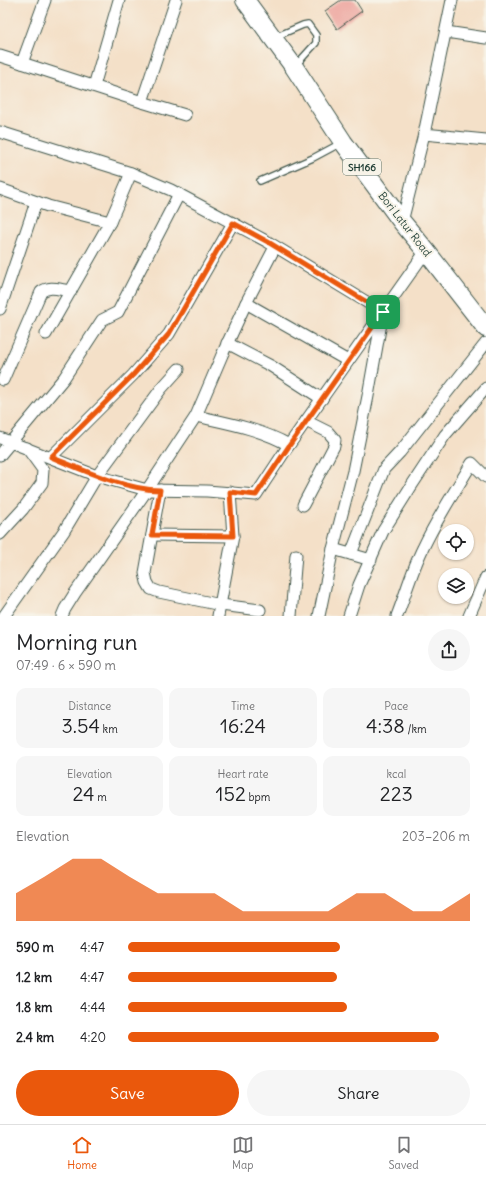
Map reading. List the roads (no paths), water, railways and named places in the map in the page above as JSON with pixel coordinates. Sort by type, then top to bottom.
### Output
[{"type":"main road","name":"Bori Latur Road","points":[[245,0],[294,67],[343,142],[402,222],[486,328]]},
{"type":"street","points":[[22,63],[45,0]]},
{"type":"street","points":[[94,86],[119,0]]},
{"type":"street","points":[[142,102],[176,0]]},
{"type":"street","points":[[402,222],[424,134],[452,0]]},
{"type":"street","points":[[446,32],[486,38]]},
{"type":"street","points":[[0,56],[185,115]]},
{"type":"street","points":[[0,132],[131,172],[179,194],[275,247],[383,312]]},
{"type":"street","points":[[424,134],[486,140]]},
{"type":"street","points":[[46,334],[110,222],[131,172]]},
{"type":"street","points":[[0,189],[36,202],[110,222]]},
{"type":"street","points":[[0,455],[64,378],[102,320],[118,312],[179,194]]},
{"type":"street","points":[[0,309],[36,202]]},
{"type":"street","points":[[51,457],[133,375],[169,334],[233,223]]},
{"type":"street","points":[[62,616],[75,593],[147,490],[196,416],[227,343],[275,247]]},
{"type":"street","points":[[0,438],[12,441],[97,476],[147,490],[230,492],[256,495],[306,421],[426,251]]},
{"type":"street","points":[[3,380],[41,292],[45,289],[52,288],[71,291]]},
{"type":"street","points":[[246,303],[348,361]]},
{"type":"street","points":[[319,616],[333,549],[354,463],[383,312]]},
{"type":"street","points":[[227,343],[272,366],[322,399]]},
{"type":"street","points":[[351,554],[384,469],[400,452],[486,343]]},
{"type":"street","points":[[4,616],[64,531],[97,476],[161,389],[179,369]]},
{"type":"street","points":[[349,616],[359,586],[383,531],[445,435],[486,388]]},
{"type":"street","points":[[196,416],[251,430],[277,439],[289,446]]},
{"type":"street","points":[[303,506],[334,446],[335,440],[328,432],[306,421]]},
{"type":"street","points":[[0,534],[23,509],[42,483],[43,470],[27,448]]},
{"type":"street","points":[[397,616],[412,572],[423,546],[472,463],[486,477]]},
{"type":"street","points":[[160,490],[145,573],[147,582],[151,589],[219,611],[260,610]]},
{"type":"street","points":[[219,611],[233,536],[230,492]]},
{"type":"street","points":[[152,535],[233,536]]},
{"type":"street","points":[[333,549],[371,560]]},
{"type":"street","points":[[291,616],[296,555]]},
{"type":"street","points":[[469,616],[486,578]]},
{"type":"lane","points":[[273,38],[303,25],[308,24],[310,26],[316,35],[316,43],[294,67]]},
{"type":"lane","points":[[260,181],[313,158],[343,142]]}]
